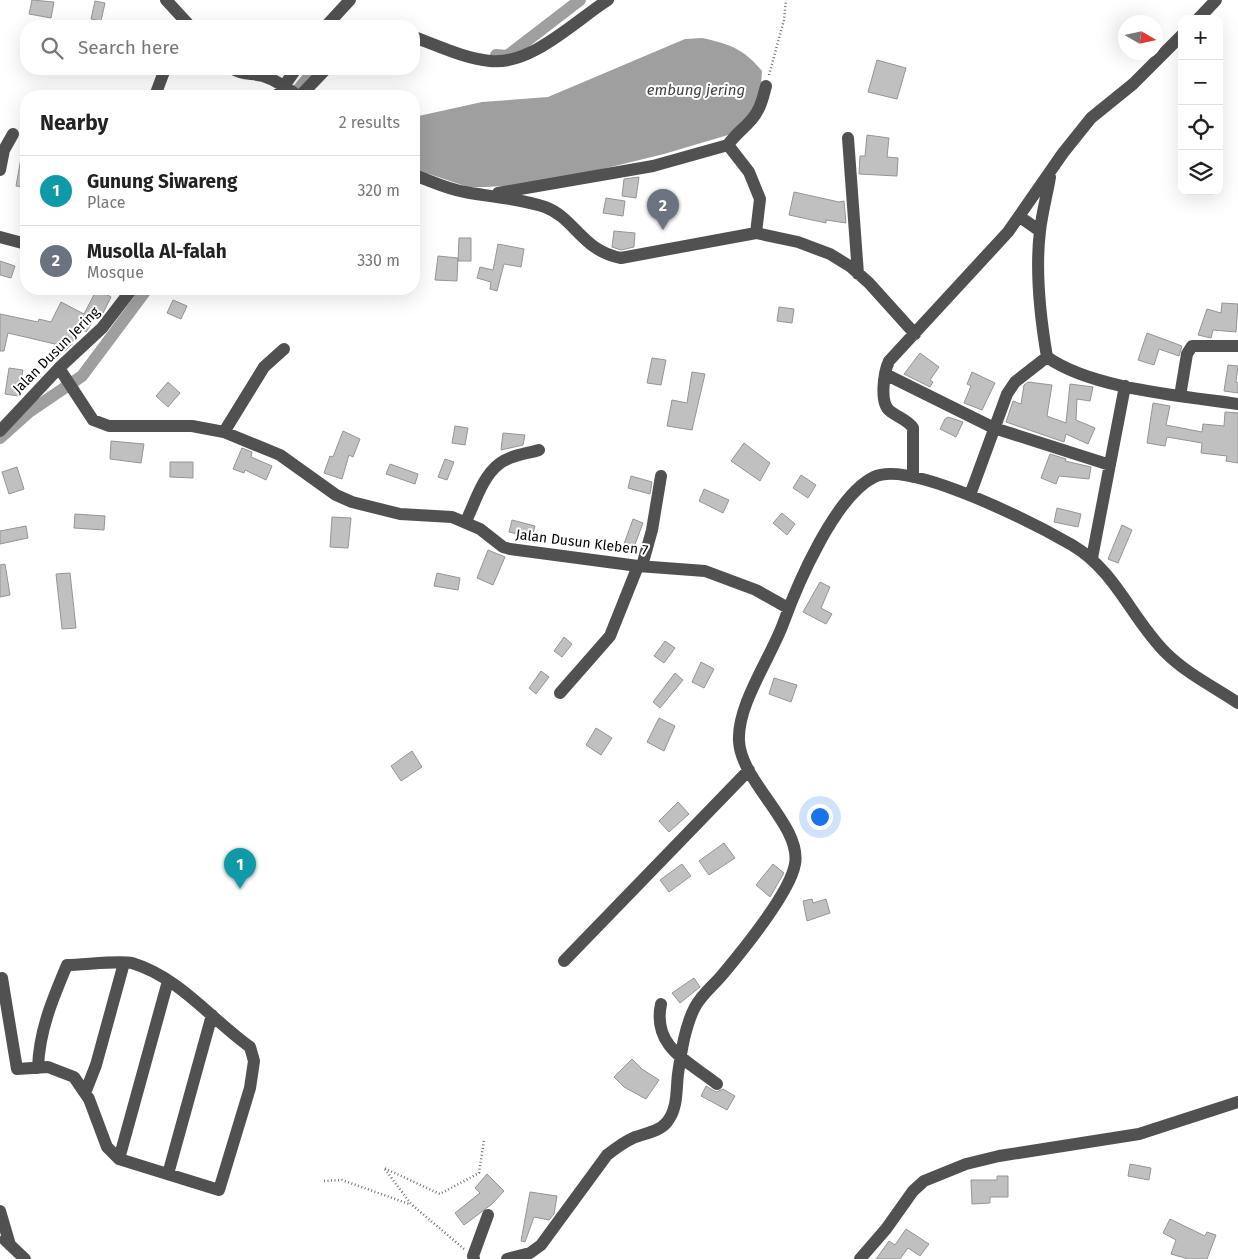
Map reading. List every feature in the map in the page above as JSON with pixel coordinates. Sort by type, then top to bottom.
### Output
[{"type":"street","points":[[166,0],[182,20]]},
{"type":"street","points":[[332,20],[350,0]]},
{"type":"street","points":[[420,39],[465,56],[496,62],[519,57],[545,44],[608,0]]},
{"type":"street","points":[[1202,15],[1216,0]]},
{"type":"street","points":[[913,477],[913,428],[886,407],[885,374],[889,361],[1020,217],[1052,170],[1098,111],[1133,84],[1178,39]]},
{"type":"street","points":[[157,90],[163,75]]},
{"type":"street","points":[[255,75],[263,76],[289,90]]},
{"type":"street","points":[[294,90],[296,75]]},
{"type":"street","points":[[298,90],[318,75]]},
{"type":"street","points":[[491,195],[652,166],[728,145],[735,134],[753,118],[763,100],[766,86]]},
{"type":"street","points":[[0,170],[4,150],[13,134]]},
{"type":"street","points":[[848,138],[858,274]]},
{"type":"street","points":[[728,145],[749,172],[760,199],[756,233]]},
{"type":"street","points":[[1047,357],[1039,284],[1040,231],[1052,170]]},
{"type":"street","points":[[420,176],[458,190],[546,207],[590,245],[603,253],[621,258],[756,233],[818,249],[830,254],[858,274],[915,334]]},
{"type":"street","points":[[1020,217],[1040,231]]},
{"type":"street","points":[[0,237],[20,242]]},
{"type":"street","name":"Jalan Dusun Jering","points":[[0,431],[59,368],[102,328],[127,295]]},
{"type":"street","points":[[1180,396],[1187,354],[1192,346],[1238,346]]},
{"type":"street","points":[[224,432],[264,367],[284,349]]},
{"type":"street","points":[[1047,357],[1072,372],[1125,386],[1238,404]]},
{"type":"street","points":[[970,495],[1006,394],[1015,382],[1047,357]]},
{"type":"street","name":"Jalan Dusun Kleben 7","points":[[59,368],[93,420],[109,426],[192,426],[224,432],[280,454],[336,495],[352,502],[400,514],[443,516],[466,521],[480,529],[503,547],[510,549],[640,566],[705,571],[756,590],[788,608]]},
{"type":"street","points":[[885,374],[994,428],[1110,465]]},
{"type":"street","points":[[1092,558],[1125,386]]},
{"type":"street","points":[[466,521],[488,476],[499,464],[508,459],[539,450]]},
{"type":"street","points":[[507,1259],[530,1253],[541,1245],[607,1155],[619,1145],[660,1129],[667,1123],[676,1104],[681,1058],[694,1008],[764,922],[793,873],[796,860],[792,840],[742,757],[740,730],[754,688],[776,643],[788,608],[815,548],[851,498],[870,479],[887,473],[913,477],[970,495],[1030,523],[1092,558],[1113,579],[1164,652],[1180,666],[1238,703]]},
{"type":"street","points":[[560,693],[610,636],[640,566],[652,530],[661,476]]},
{"type":"street","points":[[564,961],[749,770]]},
{"type":"street","points":[[86,1093],[96,1065],[124,963]]},
{"type":"street","points":[[0,979],[2,978],[17,1069],[38,1068],[48,1067],[74,1076],[86,1093],[107,1147],[119,1159],[219,1190],[250,1088],[254,1061],[250,1047],[168,981],[131,963],[67,965],[49,1007],[38,1055],[38,1068]]},
{"type":"street","points":[[119,1159],[168,981]]},
{"type":"street","points":[[661,1004],[659,1028],[666,1040],[681,1058],[716,1084]]},
{"type":"street","points":[[168,1174],[212,1015]]},
{"type":"street","points":[[860,1259],[886,1229],[913,1192],[924,1181],[966,1164],[999,1156],[1139,1134],[1238,1102]]},
{"type":"street","points":[[0,1211],[10,1245]]},
{"type":"street","points":[[473,1258],[488,1215]]},
{"type":"street","points":[[0,1236],[25,1259]]},
{"type":"path","points":[[766,86],[784,20],[786,0]]},
{"type":"path","points":[[473,1258],[410,1204],[384,1168],[440,1194],[478,1173],[484,1140]]},
{"type":"path","points":[[324,1181],[342,1180],[410,1204]]},
{"type":"water","name":"embung jering","points":[[702,38],[736,49],[749,57],[762,71],[760,99],[752,115],[728,135],[664,154],[582,174],[516,185],[468,187],[420,171],[420,116],[482,102],[548,97],[685,39]]},
{"type":"building","points":[[32,0],[54,2],[51,18],[29,14]]},
{"type":"building","points":[[95,1],[105,3],[101,20],[91,19]]},
{"type":"building","points":[[877,60],[906,68],[897,99],[868,92]]},
{"type":"building","points":[[867,135],[889,138],[887,157],[898,158],[897,176],[859,174],[860,156],[865,156]]},
{"type":"building","points":[[20,164],[20,186],[16,186]]},
{"type":"building","points":[[639,177],[636,198],[622,196],[624,179]]},
{"type":"building","points":[[794,192],[839,202],[844,201],[846,223],[826,220],[826,223],[789,215]]},
{"type":"building","points":[[606,198],[625,201],[623,216],[603,213]]},
{"type":"building","points":[[614,231],[635,233],[634,247],[621,250],[612,247]]},
{"type":"building","points":[[459,238],[471,238],[471,261],[458,261]]},
{"type":"building","points":[[498,244],[524,249],[521,267],[504,264],[497,291],[490,289],[491,282],[477,278],[480,267],[493,270]]},
{"type":"building","points":[[438,256],[458,258],[457,281],[435,280]]},
{"type":"building","points":[[0,261],[15,266],[11,278],[0,275]]},
{"type":"building","points":[[94,295],[108,295],[111,297],[100,317],[97,315],[86,332],[79,328],[71,345],[65,351],[58,348],[59,345],[8,333],[4,351],[0,351],[0,314],[38,322],[39,319],[51,322],[61,302],[84,314]]},
{"type":"building","points":[[173,300],[187,306],[181,319],[167,313]]},
{"type":"building","points":[[1222,303],[1238,304],[1236,332],[1213,330],[1211,338],[1198,335],[1207,309],[1221,313]]},
{"type":"building","points":[[779,307],[794,309],[792,323],[777,321]]},
{"type":"building","points":[[1147,333],[1182,346],[1179,356],[1159,349],[1154,365],[1138,360]]},
{"type":"building","points":[[920,353],[939,367],[930,380],[933,382],[930,387],[904,374]]},
{"type":"building","points":[[652,358],[666,360],[661,385],[647,383]]},
{"type":"building","points":[[1228,365],[1238,366],[1236,382],[1238,383],[1238,393],[1224,391]]},
{"type":"building","points":[[9,368],[23,370],[18,396],[5,394]]},
{"type":"building","points":[[692,372],[705,374],[692,430],[667,426],[672,400],[687,403]]},
{"type":"building","points":[[972,372],[995,383],[982,410],[964,403],[971,386],[967,384]]},
{"type":"building","points":[[168,382],[180,393],[168,407],[156,396]]},
{"type":"building","points":[[1028,382],[1052,385],[1047,416],[1066,423],[1070,384],[1093,387],[1090,401],[1077,399],[1076,420],[1095,428],[1088,444],[1066,434],[1064,442],[1006,422],[1013,401],[1021,404],[1024,385]]},
{"type":"building","points":[[1153,403],[1170,406],[1166,425],[1202,432],[1203,424],[1224,426],[1225,412],[1238,413],[1238,463],[1226,461],[1227,456],[1201,453],[1202,443],[1167,437],[1165,446],[1147,443]]},
{"type":"building","points":[[948,417],[963,422],[956,437],[940,429]]},
{"type":"building","points":[[455,426],[468,428],[465,445],[452,443]]},
{"type":"building","points":[[343,431],[360,439],[353,457],[349,455],[342,479],[324,473],[330,456],[333,457]]},
{"type":"building","points":[[503,433],[525,435],[523,445],[501,450]]},
{"type":"building","points":[[111,441],[144,444],[141,463],[110,459]]},
{"type":"building","points":[[744,443],[770,463],[760,481],[731,461]]},
{"type":"building","points":[[242,448],[252,452],[251,457],[272,466],[266,480],[245,470],[244,473],[233,469]]},
{"type":"building","points":[[1050,454],[1066,459],[1065,461],[1091,467],[1089,479],[1059,476],[1056,484],[1041,478]]},
{"type":"building","points":[[445,459],[454,462],[447,480],[438,477]]},
{"type":"building","points":[[170,462],[193,462],[193,478],[170,477]]},
{"type":"building","points":[[390,464],[418,474],[415,484],[386,474]]},
{"type":"building","points":[[17,467],[24,489],[9,494],[2,472]]},
{"type":"building","points":[[801,475],[816,485],[808,498],[793,488]]},
{"type":"building","points":[[631,476],[652,482],[650,494],[628,488]]},
{"type":"building","points":[[704,489],[729,500],[723,513],[699,501]]},
{"type":"building","points":[[1057,508],[1081,514],[1078,527],[1054,522]]},
{"type":"building","points":[[782,513],[795,524],[787,535],[773,523]]},
{"type":"building","points":[[75,514],[105,516],[104,530],[74,528]]},
{"type":"building","points":[[332,517],[351,518],[348,548],[330,547]]},
{"type":"building","points":[[633,519],[643,523],[634,547],[624,544]]},
{"type":"building","points":[[512,520],[535,526],[532,538],[509,532]]},
{"type":"building","points":[[1122,525],[1132,530],[1118,563],[1108,559]]},
{"type":"building","points":[[26,526],[28,538],[0,544],[0,531]]},
{"type":"building","points":[[488,550],[505,557],[493,585],[477,578]]},
{"type":"building","points":[[5,564],[10,595],[0,597],[0,565]]},
{"type":"building","points":[[70,573],[76,628],[62,629],[56,574]]},
{"type":"building","points":[[437,573],[460,578],[458,590],[434,586]]},
{"type":"building","points":[[820,582],[830,587],[821,608],[832,614],[826,624],[803,612]]},
{"type":"building","points":[[564,637],[572,644],[562,657],[554,651]]},
{"type":"building","points":[[665,641],[675,648],[664,663],[654,656]]},
{"type":"building","points":[[701,662],[714,669],[704,688],[692,682]]},
{"type":"building","points":[[541,671],[549,677],[536,694],[529,688]]},
{"type":"building","points":[[675,673],[683,680],[660,708],[653,702]]},
{"type":"building","points":[[774,678],[797,685],[791,702],[769,694]]},
{"type":"building","points":[[659,718],[675,726],[664,751],[647,742]]},
{"type":"building","points":[[596,728],[612,738],[601,755],[586,745]]},
{"type":"building","points":[[412,751],[422,767],[401,781],[391,766]]},
{"type":"building","points":[[678,802],[689,814],[669,832],[659,821]]},
{"type":"building","points":[[724,843],[735,858],[709,875],[699,861]]},
{"type":"building","points":[[682,864],[691,876],[669,892],[660,880]]},
{"type":"building","points":[[773,864],[784,873],[770,897],[756,885]]},
{"type":"building","points":[[812,899],[813,903],[826,899],[830,913],[807,921],[803,901]]},
{"type":"building","points":[[694,978],[700,987],[680,1003],[672,993]]},
{"type":"building","points":[[632,1059],[642,1069],[659,1080],[646,1099],[624,1087],[614,1077]]},
{"type":"building","points":[[706,1086],[716,1092],[723,1089],[735,1096],[727,1110],[701,1096]]},
{"type":"building","points":[[1130,1164],[1151,1168],[1149,1180],[1128,1176]]},
{"type":"building","points":[[487,1174],[504,1191],[492,1204],[464,1225],[455,1213],[480,1193],[475,1188]]},
{"type":"building","points":[[997,1176],[1008,1176],[1008,1197],[990,1197],[990,1203],[972,1204],[971,1180],[997,1180]]},
{"type":"building","points":[[530,1192],[557,1196],[554,1214],[549,1220],[534,1217],[525,1242],[521,1241]]},
{"type":"building","points":[[1170,1219],[1205,1236],[1207,1232],[1216,1235],[1207,1259],[1188,1259],[1171,1254],[1176,1240],[1163,1233]]},
{"type":"building","points":[[906,1229],[929,1244],[920,1256],[908,1248],[900,1259],[876,1259],[889,1241],[895,1245]]},
{"type":"waterway","points":[[496,55],[507,56],[580,0]]},
{"type":"waterway","points":[[298,90],[310,75]]},
{"type":"waterway","points":[[0,438],[29,412],[82,376],[143,295]]},
{"type":"place","name":"Musolla Al-falah","points":[[663,230]]},
{"type":"place","name":"Gunung Siwareng","points":[[240,889]]}]
